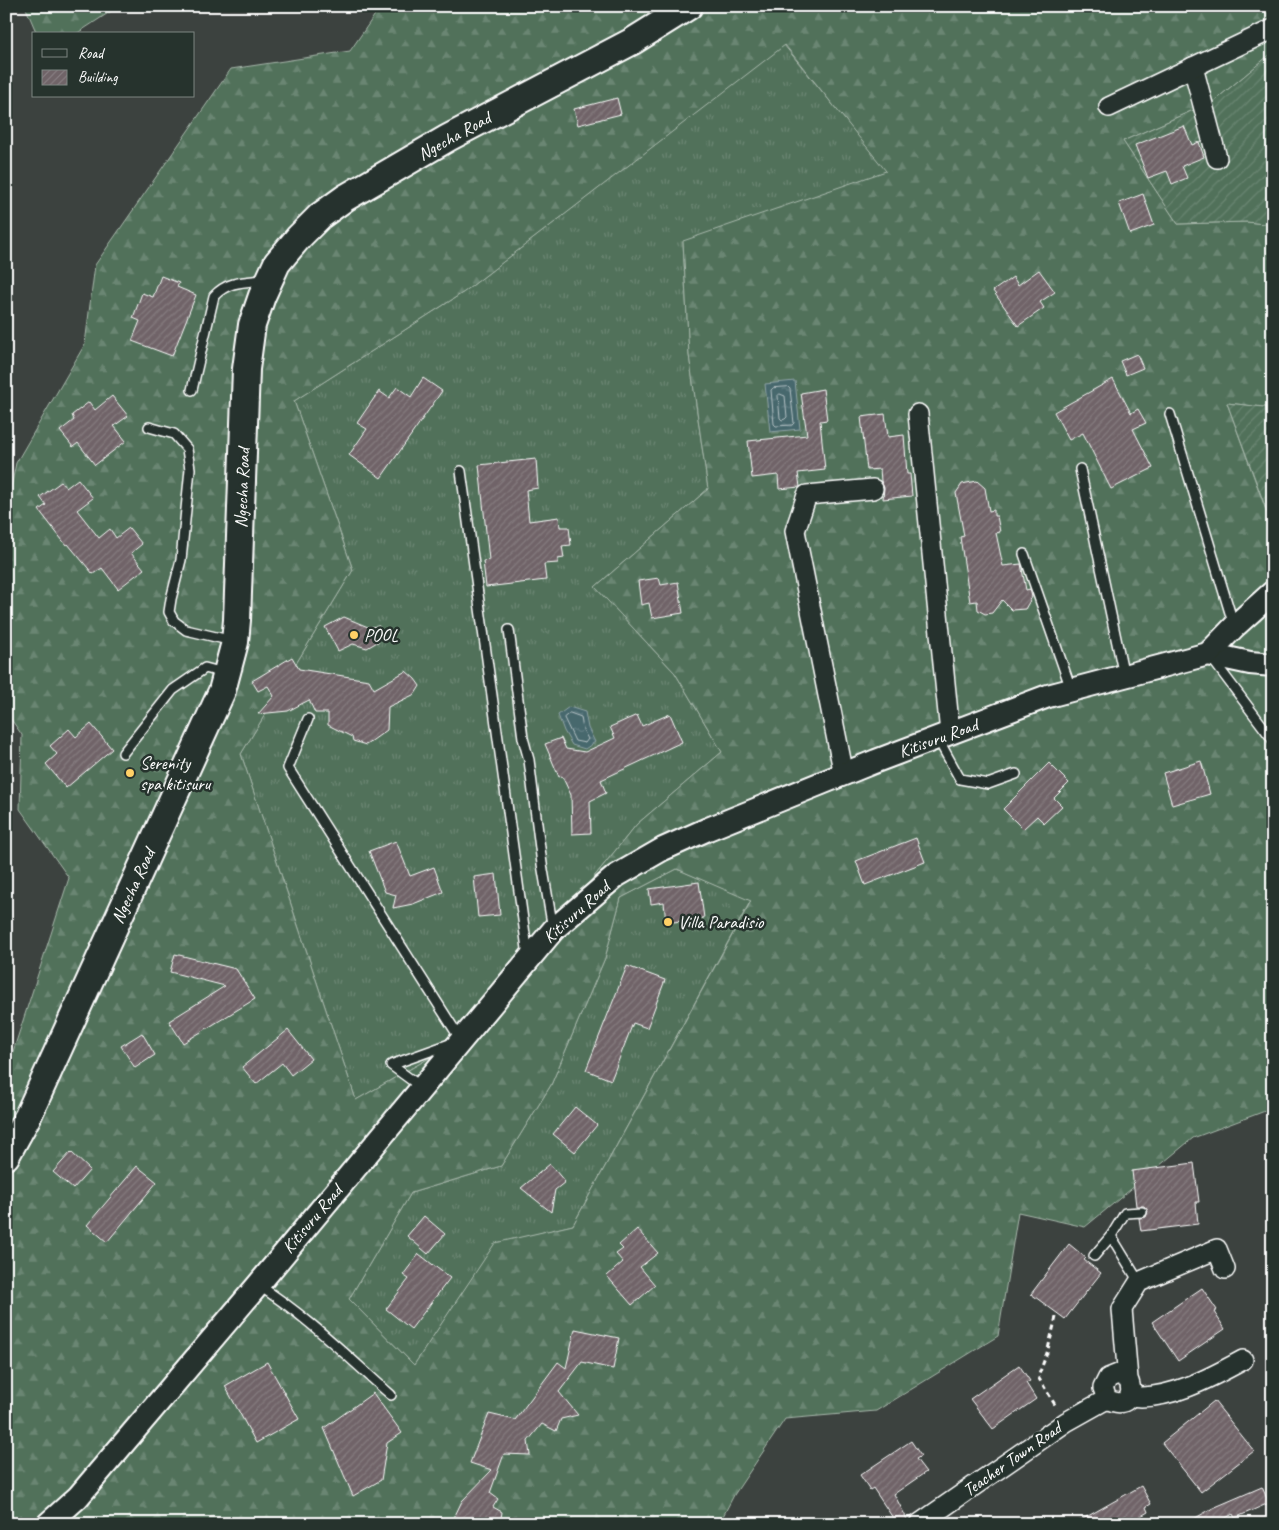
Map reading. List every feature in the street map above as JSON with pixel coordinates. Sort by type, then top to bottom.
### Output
[{"type":"main road","name":"Ngecha Road","points":[[6,1156],[28,1116],[218,700],[227,673],[235,642],[246,369],[252,325],[277,263],[320,216],[345,198],[448,138],[633,41],[689,6]]},
{"type":"street","points":[[1109,107],[1273,29]]},
{"type":"street","points":[[1193,67],[1217,158]]},
{"type":"street","points":[[918,414],[944,736]]},
{"type":"street","points":[[844,774],[795,531],[807,495],[873,489]]},
{"type":"street","points":[[1208,654],[1234,627],[1273,592]]},
{"type":"street","points":[[1208,654],[1250,663],[1273,665]]},
{"type":"street","name":"Kitisuru Road","points":[[48,1524],[78,1497],[258,1285],[554,929],[616,876],[648,857],[708,829],[844,774],[1048,696],[1208,654]]},
{"type":"street","points":[[1225,1269],[1217,1249],[1140,1282],[1122,1309],[1129,1387],[1143,1398],[1189,1386],[1217,1375],[1243,1360]]},
{"type":"street","name":"Teacher Town Road","points":[[919,1524],[1066,1422],[1107,1399],[1103,1388],[1108,1378],[1118,1374],[1129,1387]]},
{"type":"lane","points":[[192,390],[214,296],[220,289],[235,282],[270,280]]},
{"type":"lane","points":[[1170,414],[1234,627]]},
{"type":"lane","points":[[149,427],[174,434],[187,449],[190,469],[182,560],[171,599],[170,612],[174,621],[186,630],[235,642]]},
{"type":"lane","points":[[1080,469],[1124,676]]},
{"type":"lane","points":[[460,471],[528,959]]},
{"type":"lane","points":[[1024,554],[1071,690]]},
{"type":"lane","points":[[509,630],[520,718],[528,760],[542,864],[554,929]]},
{"type":"lane","points":[[1208,654],[1273,740]]},
{"type":"lane","points":[[123,753],[173,690],[205,668],[227,673]]},
{"type":"lane","points":[[308,719],[288,768],[461,1040],[391,1065],[421,1087]]},
{"type":"lane","points":[[944,736],[960,779],[988,784],[1016,774]]},
{"type":"lane","points":[[1094,1256],[1111,1236],[1125,1213],[1142,1212]]},
{"type":"lane","points":[[1111,1236],[1140,1282]]},
{"type":"lane","points":[[258,1285],[303,1317],[391,1395]]},
{"type":"path","points":[[1056,1317],[1047,1353],[1038,1377],[1066,1422]]},
{"type":"green space","points":[[25,6],[119,6],[79,32],[36,32]]},
{"type":"green space","points":[[381,6],[1265,6],[1273,9],[1273,52],[1214,101],[1123,141],[1178,224],[1247,222],[1273,225],[1273,408],[1227,403],[1267,513],[1273,514],[1273,1108],[1193,1138],[1085,1227],[1018,1212],[998,1336],[876,1411],[785,1419],[734,1495],[719,1524],[6,1524],[6,1069],[69,878],[20,809],[22,735],[6,712],[6,512],[16,463],[85,344],[95,265],[231,69],[350,51]],"holes":[[[785,45],[886,171],[683,241],[689,355],[708,489],[595,587],[675,673],[722,752],[637,824],[461,1040],[356,1100],[241,754],[353,570],[294,401],[464,292]],[[677,869],[751,901],[573,1225],[495,1243],[414,1365],[349,1299],[411,1193],[501,1166],[551,1085],[605,958],[621,898]]]},
{"type":"green space","points":[[784,45],[887,171],[683,242],[689,355],[708,489],[595,587],[675,673],[722,752],[637,824],[461,1040],[356,1100],[241,754],[353,570],[294,401],[464,292]]},
{"type":"green space","points":[[1273,52],[1273,225],[1247,222],[1178,224],[1123,141],[1214,101]]},
{"type":"green space","points":[[1227,403],[1273,408],[1273,514],[1268,514]]},
{"type":"green space","points":[[677,869],[751,900],[573,1225],[495,1244],[414,1365],[349,1299],[411,1193],[501,1166],[551,1085],[605,958],[621,898]]},
{"type":"water","points":[[795,381],[800,429],[770,432],[765,384]]},
{"type":"water","points":[[569,707],[585,712],[588,728],[595,742],[585,749],[572,745],[564,731],[558,715]]},
{"type":"building","points":[[617,98],[621,114],[578,125],[574,109]]},
{"type":"building","points":[[1184,126],[1192,145],[1199,142],[1204,157],[1182,166],[1187,178],[1172,184],[1167,171],[1148,178],[1135,145]]},
{"type":"building","points":[[1143,194],[1154,225],[1130,234],[1119,203]]},
{"type":"building","points":[[1039,270],[1055,292],[1040,302],[1044,308],[1018,326],[993,291],[1013,277],[1018,285]]},
{"type":"building","points":[[161,276],[179,283],[177,287],[196,295],[172,356],[132,341],[140,321],[133,318],[142,293],[153,297]]},
{"type":"building","points":[[1137,354],[1143,368],[1126,375],[1120,361]]},
{"type":"building","points":[[423,378],[442,391],[381,478],[349,455],[367,429],[357,423],[379,391],[389,398],[397,387],[411,397]]},
{"type":"building","points":[[1113,379],[1131,413],[1138,409],[1146,423],[1133,429],[1153,468],[1111,489],[1083,433],[1069,440],[1054,412]]},
{"type":"building","points":[[823,389],[827,420],[820,421],[825,470],[798,473],[800,487],[779,489],[778,475],[752,478],[748,441],[807,435],[801,393]]},
{"type":"building","points":[[112,396],[128,416],[114,426],[126,441],[95,465],[78,443],[73,447],[60,431],[74,420],[72,415],[89,402],[95,410]]},
{"type":"building","points":[[885,414],[888,437],[904,435],[907,474],[910,474],[912,496],[883,499],[884,488],[880,469],[867,470],[861,417]]},
{"type":"building","points":[[536,459],[538,488],[526,490],[529,521],[559,517],[560,527],[569,527],[571,545],[562,546],[564,558],[558,559],[558,563],[544,564],[546,580],[486,587],[483,561],[489,560],[479,465]]},
{"type":"building","points":[[78,479],[93,498],[77,510],[99,538],[110,529],[116,538],[129,528],[142,544],[131,553],[144,569],[118,589],[102,568],[93,574],[68,544],[66,545],[39,510],[46,505],[40,497],[61,482],[66,488]]},
{"type":"building","points":[[977,481],[985,488],[989,511],[994,510],[994,516],[997,516],[1000,532],[996,533],[1003,566],[1021,564],[1026,590],[1030,589],[1032,597],[1025,609],[1012,610],[1002,600],[992,613],[985,614],[978,610],[977,601],[970,602],[960,537],[964,536],[956,493],[962,484]]},
{"type":"building","points":[[659,578],[661,585],[678,582],[683,613],[652,618],[649,603],[641,605],[638,581]]},
{"type":"building","name":"POOL","points":[[344,617],[368,627],[379,626],[379,641],[367,648],[353,644],[338,651],[325,627]]},
{"type":"building","points":[[292,657],[299,669],[369,680],[374,689],[406,671],[420,686],[415,694],[388,707],[387,730],[366,745],[353,741],[352,737],[328,725],[328,713],[315,713],[309,700],[288,711],[258,714],[274,696],[268,686],[258,691],[252,681]]},
{"type":"building","points":[[670,714],[682,742],[601,780],[606,793],[590,801],[591,833],[572,834],[571,795],[562,776],[559,777],[545,744],[561,738],[566,749],[585,752],[615,738],[610,727],[637,715],[642,726]]},
{"type":"building","points":[[91,724],[112,749],[66,788],[46,764],[57,754],[50,746],[69,729],[76,737]]},
{"type":"building","points":[[1201,761],[1210,794],[1172,805],[1163,773]]},
{"type":"building","points":[[1049,763],[1069,783],[1054,798],[1062,806],[1044,823],[1037,816],[1023,829],[1003,809]]},
{"type":"building","points":[[916,838],[925,862],[865,885],[856,861]]},
{"type":"building","points":[[396,841],[410,876],[434,867],[443,892],[413,904],[393,908],[396,895],[385,892],[369,851]]},
{"type":"building","points":[[496,874],[500,915],[478,917],[474,877]]},
{"type":"building","points":[[699,882],[704,918],[666,923],[664,902],[651,904],[649,889]]},
{"type":"building","points":[[175,954],[236,969],[255,999],[183,1043],[169,1021],[225,986],[170,972]]},
{"type":"building","points":[[627,966],[665,980],[647,1028],[633,1023],[611,1080],[586,1070]]},
{"type":"building","points":[[288,1030],[311,1059],[291,1075],[282,1063],[256,1084],[242,1067]]},
{"type":"building","points":[[142,1033],[155,1055],[135,1068],[121,1046]]},
{"type":"building","points":[[575,1107],[597,1125],[575,1152],[553,1134]]},
{"type":"building","points":[[71,1152],[90,1170],[73,1189],[53,1172]]},
{"type":"building","points":[[1194,1163],[1199,1202],[1196,1202],[1198,1224],[1141,1231],[1139,1218],[1146,1217],[1148,1211],[1144,1206],[1136,1206],[1132,1171]]},
{"type":"building","points":[[550,1164],[565,1182],[555,1190],[551,1212],[521,1188]]},
{"type":"building","points":[[137,1166],[157,1182],[107,1242],[87,1225]]},
{"type":"building","points":[[424,1216],[445,1234],[428,1254],[407,1236]]},
{"type":"building","points":[[637,1229],[658,1253],[640,1267],[655,1285],[632,1305],[607,1276],[623,1262],[616,1254],[623,1249],[619,1245]]},
{"type":"building","points":[[1069,1244],[1086,1258],[1084,1260],[1101,1273],[1065,1319],[1031,1294]]},
{"type":"building","points":[[419,1254],[450,1278],[411,1329],[386,1309],[409,1279],[403,1275]]},
{"type":"building","points":[[1202,1288],[1217,1310],[1214,1312],[1225,1329],[1178,1361],[1152,1322]]},
{"type":"building","points":[[575,1329],[619,1338],[613,1369],[582,1362],[559,1392],[578,1415],[561,1419],[556,1431],[542,1424],[528,1441],[530,1455],[504,1454],[490,1493],[498,1499],[493,1507],[502,1512],[500,1524],[451,1524],[462,1501],[492,1470],[470,1463],[489,1414],[515,1420],[558,1362],[566,1368]]},
{"type":"building","points":[[267,1362],[299,1419],[256,1443],[225,1386]]},
{"type":"building","points":[[1019,1365],[1030,1381],[1026,1383],[1036,1399],[993,1429],[970,1399]]},
{"type":"building","points":[[373,1393],[402,1433],[387,1443],[381,1480],[353,1496],[324,1428]]},
{"type":"building","points":[[1214,1401],[1254,1451],[1201,1492],[1162,1443]]},
{"type":"building","points":[[911,1441],[921,1456],[916,1459],[926,1472],[894,1494],[907,1519],[897,1524],[873,1488],[870,1490],[860,1475]]},
{"type":"building","points":[[1141,1486],[1151,1504],[1146,1507],[1148,1512],[1136,1519],[1138,1524],[1074,1524]]},
{"type":"building","points":[[1262,1487],[1269,1503],[1235,1518],[1233,1514],[1215,1524],[1185,1524],[1213,1508]]},
{"type":"place","name":"POOL","points":[[354,635]]},
{"type":"place","name":"Serenity spa kitisuru","points":[[130,773]]},
{"type":"place","name":"Villa Paradisio","points":[[668,922]]}]
